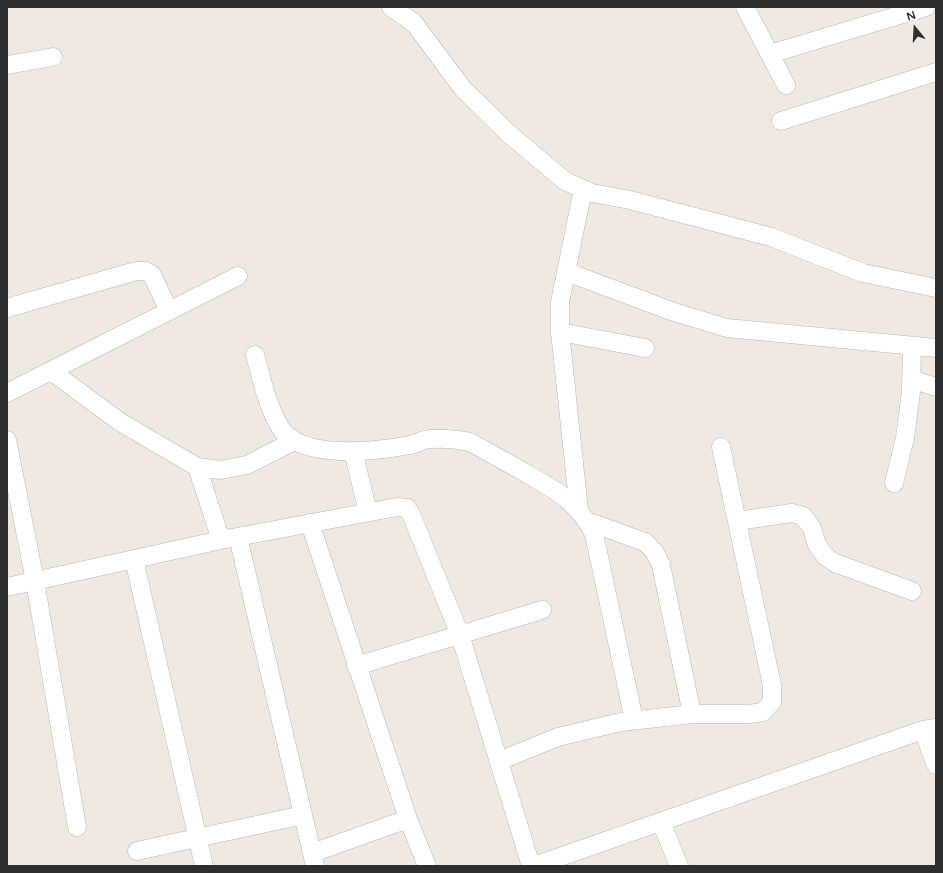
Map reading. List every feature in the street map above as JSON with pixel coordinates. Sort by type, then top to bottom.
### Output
[{"type":"street","points":[[391,7],[414,23],[463,88],[508,133],[565,181],[592,193],[630,200],[771,237],[863,273],[936,288]]},
{"type":"street","points":[[745,7],[786,85]]},
{"type":"street","points":[[770,54],[926,7]]},
{"type":"street","points":[[7,65],[53,57]]},
{"type":"street","points":[[781,121],[936,72]]},
{"type":"street","points":[[583,189],[560,302],[560,332],[584,516]]},
{"type":"street","points":[[7,308],[136,271],[146,271],[152,275],[169,311]]},
{"type":"street","points":[[566,272],[674,312],[727,328],[936,348]]},
{"type":"street","points":[[7,393],[238,276]]},
{"type":"street","points":[[560,332],[645,348]]},
{"type":"street","points":[[894,483],[905,438],[911,379],[912,346]]},
{"type":"street","points":[[255,355],[268,402],[281,429],[294,441],[320,449],[362,451],[411,445],[428,439],[455,439],[470,442],[560,492],[584,516],[594,534],[634,720]]},
{"type":"street","points":[[51,371],[120,422],[197,467],[220,470],[247,465],[294,441]]},
{"type":"street","points":[[911,379],[936,387]]},
{"type":"street","points":[[7,440],[35,580],[77,827]]},
{"type":"street","points":[[499,761],[558,737],[621,722],[692,714],[749,714],[763,712],[772,702],[772,685],[721,447]]},
{"type":"street","points":[[353,451],[368,512]]},
{"type":"street","points":[[197,467],[221,540]]},
{"type":"street","points":[[7,586],[221,540],[397,507],[407,508],[412,514],[460,635],[531,866]]},
{"type":"street","points":[[737,521],[792,513],[803,516],[812,528],[817,545],[825,556],[835,563],[912,591]]},
{"type":"street","points":[[584,516],[645,542],[654,551],[660,565],[692,714]]},
{"type":"street","points":[[310,523],[356,666],[408,819],[427,866]]},
{"type":"street","points":[[238,537],[313,859],[408,819]]},
{"type":"street","points":[[134,559],[204,866]]},
{"type":"street","points":[[356,666],[542,610]]},
{"type":"street","points":[[534,866],[930,729],[936,765]]},
{"type":"street","points":[[137,851],[303,815]]},
{"type":"street","points":[[661,822],[678,866]]}]
